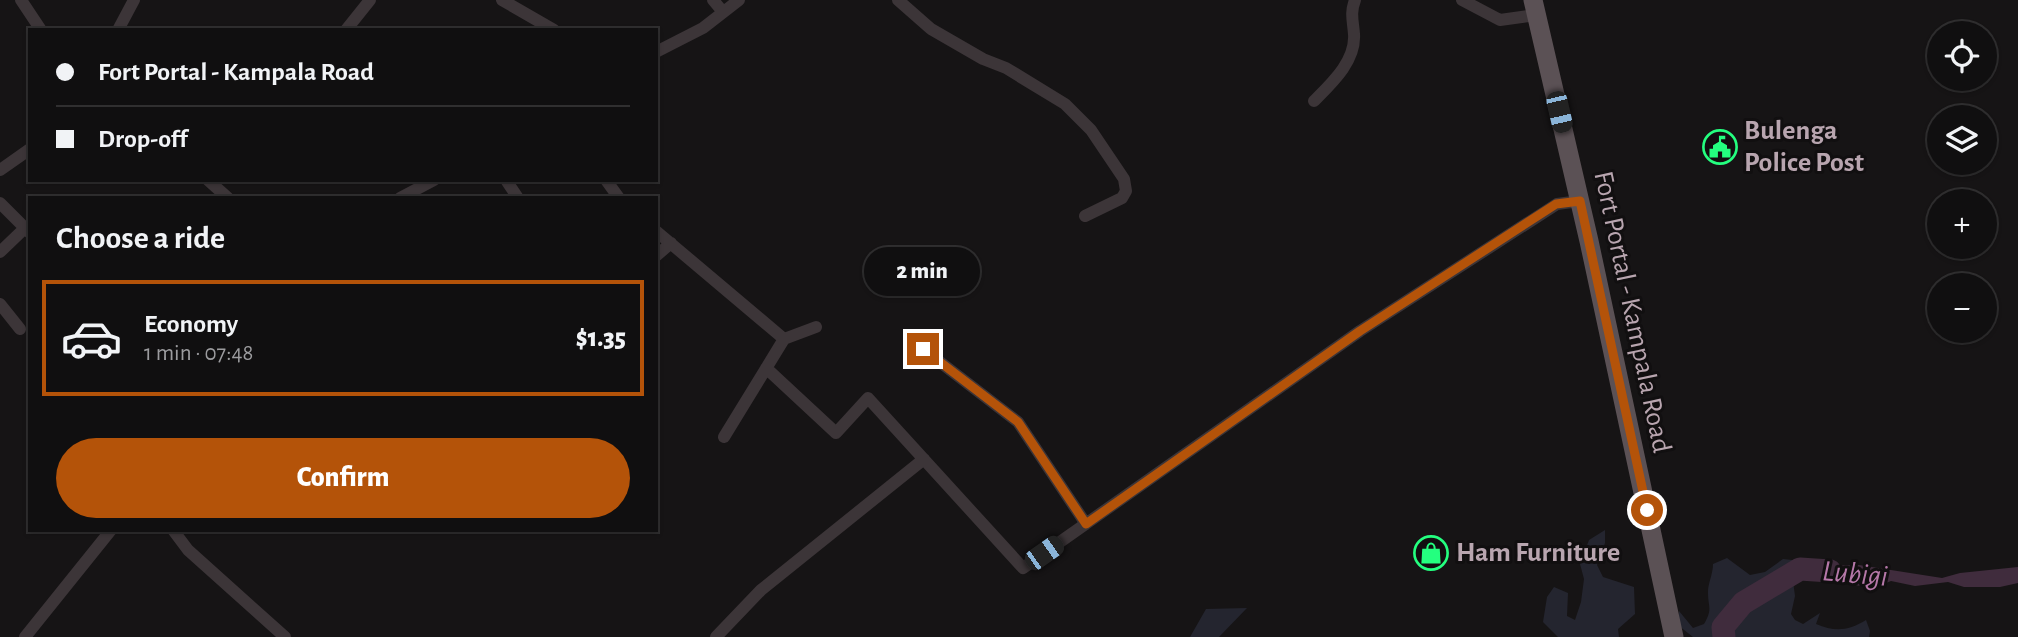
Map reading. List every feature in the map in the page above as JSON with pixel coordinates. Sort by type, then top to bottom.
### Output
[{"type":"main road","name":"Fort Portal - Kampala Road","points":[[1534,8],[1580,201],[1674,637]]},
{"type":"street","points":[[21,0],[39,28]]},
{"type":"street","points":[[119,28],[134,0]]},
{"type":"street","points":[[348,28],[370,0]]},
{"type":"street","points":[[502,0],[551,28]]},
{"type":"street","points":[[713,0],[723,12]]},
{"type":"street","points":[[658,51],[703,28],[739,0]]},
{"type":"street","points":[[898,0],[931,29],[983,59],[1006,68],[1065,104],[1091,130],[1124,179],[1126,191],[1122,198],[1085,216]]},
{"type":"street","points":[[1314,101],[1336,79],[1348,60],[1354,39],[1351,14],[1355,0]]},
{"type":"street","points":[[1462,0],[1500,20],[1534,8]]},
{"type":"street","points":[[0,170],[28,150]]},
{"type":"street","points":[[210,182],[226,196]]},
{"type":"street","points":[[404,196],[430,182]]},
{"type":"street","points":[[766,368],[836,433],[868,398],[1023,568],[1395,309],[1556,204],[1580,201]]},
{"type":"street","points":[[0,203],[27,230],[0,251]]},
{"type":"street","points":[[658,233],[784,339]]},
{"type":"street","points":[[658,254],[671,243]]},
{"type":"street","points":[[0,304],[5,319],[20,329]]},
{"type":"street","points":[[724,437],[784,339],[816,327]]},
{"type":"street","points":[[923,349],[1018,422],[1086,524]]},
{"type":"street","points":[[716,637],[761,590],[924,459]]},
{"type":"street","points":[[24,637],[109,532]]},
{"type":"street","points":[[174,532],[188,550],[285,637]]},
{"type":"shaded area","points":[[1605,530],[1605,543],[1597,565],[1603,577],[1634,587],[1635,614],[1618,629],[1619,637],[1558,637],[1543,622],[1547,597],[1554,587],[1568,593],[1567,616],[1575,620],[1584,579],[1580,564],[1589,540]]},
{"type":"shaded area","points":[[1727,558],[1750,575],[1765,572],[1783,559],[1802,561],[1800,574],[1793,581],[1795,596],[1791,614],[1795,620],[1803,624],[1820,613],[1816,624],[1835,629],[1847,628],[1866,620],[1869,637],[1693,637],[1679,626],[1679,611],[1693,628],[1704,624],[1709,611],[1708,589],[1713,564]]},
{"type":"shaded area","points":[[1247,608],[1219,637],[1190,637],[1206,609]]},
{"type":"water","points":[[1802,561],[1825,566],[1859,565],[1942,578],[1960,573],[2018,567],[2018,583],[2000,587],[1964,587],[1948,582],[1915,586],[1891,581],[1881,585],[1861,586],[1807,577],[1800,574]]},
{"type":"waterway","name":"Lubigi","points":[[1724,637],[1723,627],[1743,603],[1800,569],[1830,571]]},
{"type":"place","name":"Bulenga Police Post","points":[[1720,147]]},
{"type":"place","name":"Ham Furniture","points":[[1431,553]]},
{"type":"route","points":[[923,349],[1018,422],[1086,524],[1360,331],[1556,204],[1580,201],[1647,510]]}]
